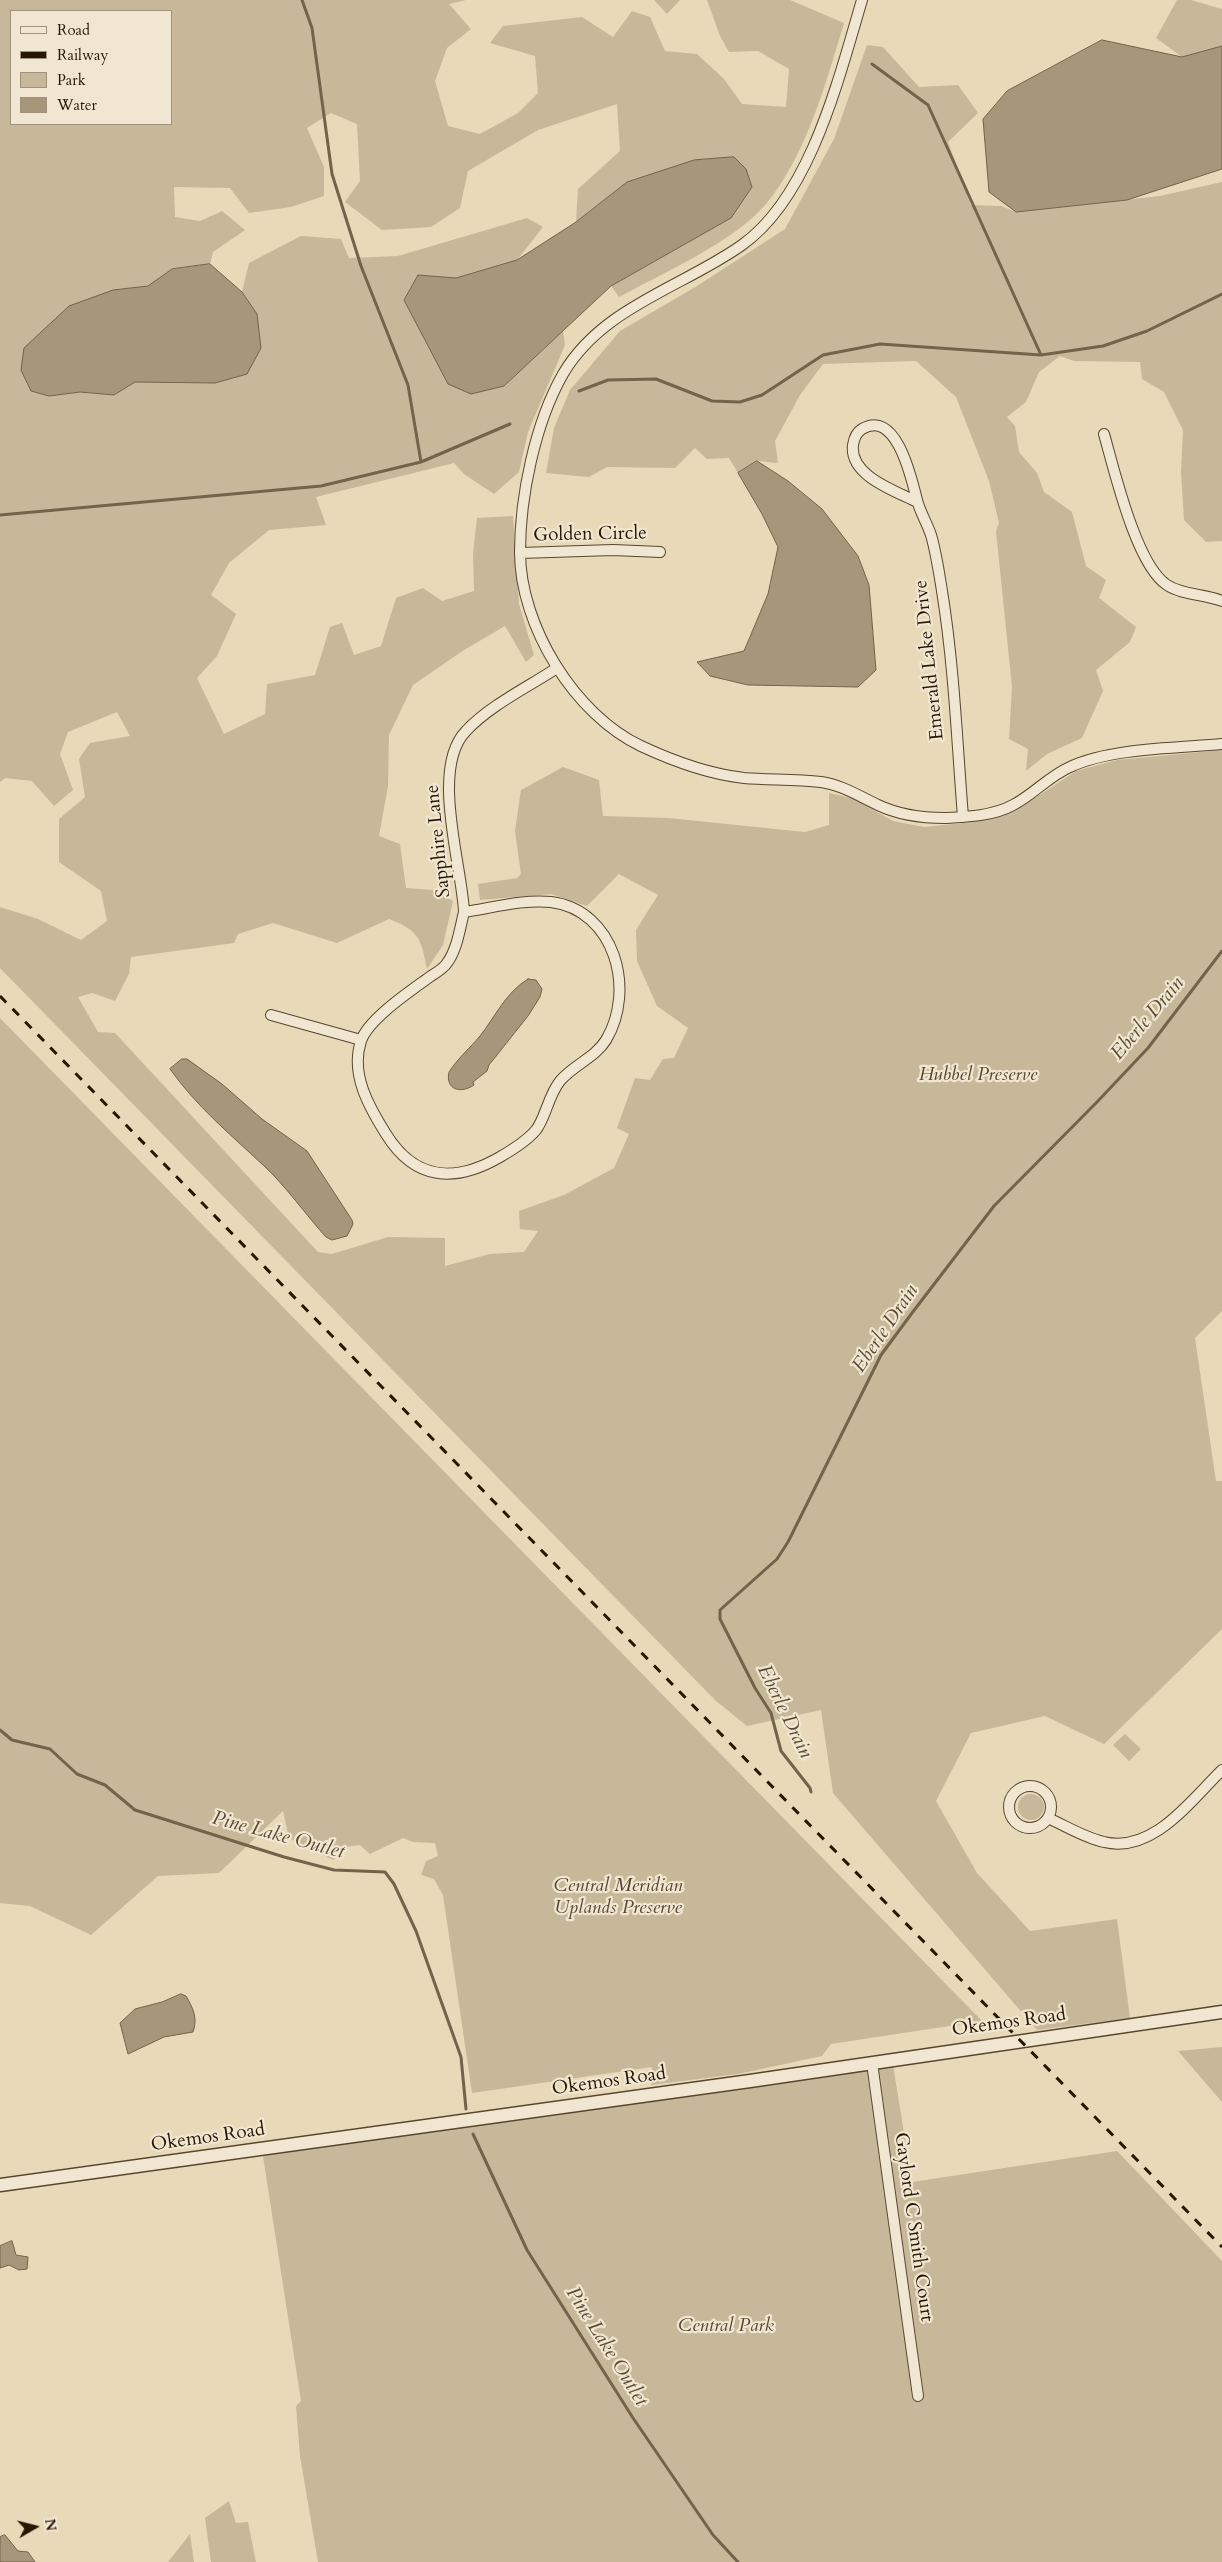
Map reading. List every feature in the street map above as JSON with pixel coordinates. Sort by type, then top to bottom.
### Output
[{"type":"street","points":[[862,0],[827,112],[810,152],[789,193],[775,215],[742,245],[633,307],[605,328],[580,351],[563,374],[535,445],[524,503],[520,554],[528,604],[557,668],[586,705],[613,730],[640,745],[689,766],[743,778],[820,782],[839,786],[899,813],[922,818],[963,817],[994,812],[1012,805],[1071,766],[1110,755],[1222,744]]},
{"type":"street","name":"Emerald Lake Drive","points":[[917,502],[874,480],[860,467],[853,452],[856,436],[862,429],[879,427],[897,442],[911,474],[917,502],[931,536],[943,598],[963,817]]},
{"type":"street","points":[[1104,434],[1120,494],[1140,546],[1153,569],[1166,585],[1222,600]]},
{"type":"street","name":"Golden Circle","points":[[520,554],[613,550],[660,552]]},
{"type":"street","name":"Sapphire Lane","points":[[464,912],[535,902],[552,902],[591,917],[606,936],[615,959],[619,983],[618,1008],[612,1030],[604,1043],[566,1074],[556,1086],[546,1104],[538,1128],[518,1145],[476,1170],[463,1174],[439,1174],[419,1168],[400,1156],[386,1135],[362,1090],[359,1072],[361,1040],[379,1016],[447,964],[457,939],[464,912],[449,778],[456,744],[477,720],[557,668]]},
{"type":"street","points":[[271,1015],[361,1040]]},
{"type":"street","points":[[1048,1818],[1096,1840],[1115,1844],[1134,1842],[1160,1830],[1222,1770]]},
{"type":"street","points":[[1024,1787],[1040,1789],[1050,1801],[1048,1818],[1035,1828],[1019,1826],[1009,1813],[1011,1797],[1024,1787]]},
{"type":"street","name":"Okemos Road","points":[[0,2186],[1222,2012]]},
{"type":"street","name":"Gaylord C Smith Court","points":[[872,2063],[918,2396]]},
{"type":"green space","name":"Hubbel Preserve","points":[[0,0],[466,0],[449,4],[471,29],[447,48],[435,81],[448,126],[480,134],[518,113],[538,93],[535,56],[490,43],[503,26],[582,17],[613,37],[632,11],[650,17],[665,51],[697,54],[724,79],[742,104],[786,107],[789,69],[758,51],[729,52],[720,36],[707,0],[790,0],[844,23],[822,94],[804,141],[793,164],[766,204],[752,218],[717,244],[619,297],[611,286],[731,218],[627,182],[576,222],[578,189],[620,151],[617,104],[538,130],[468,171],[460,208],[431,227],[382,230],[345,202],[360,181],[357,124],[331,113],[307,128],[324,167],[324,196],[291,207],[249,213],[230,188],[174,187],[175,217],[200,221],[222,211],[245,230],[213,252],[210,264],[172,269],[148,286],[113,290],[49,396],[80,392],[114,395],[135,382],[215,383],[247,374],[257,314],[242,292],[249,263],[301,236],[341,239],[349,258],[398,256],[527,218],[543,227],[517,260],[456,278],[418,275],[504,386],[563,331],[565,345],[528,432],[519,472],[494,494],[464,474],[454,463],[316,497],[326,525],[269,530],[229,563],[211,595],[236,614],[217,656],[197,678],[224,734],[265,714],[267,684],[315,675],[330,627],[342,623],[354,655],[381,646],[396,598],[423,588],[442,601],[474,591],[473,553],[477,518],[513,516],[519,604],[534,655],[526,662],[505,626],[464,650],[413,685],[389,735],[388,786],[379,836],[400,844],[406,888],[434,890],[453,901],[443,945],[427,969],[421,943],[417,937],[407,928],[389,919],[337,943],[273,923],[238,934],[234,943],[131,957],[129,974],[115,1001],[92,993],[78,997],[98,1032],[115,1033],[318,1252],[332,1254],[388,1237],[445,1238],[445,1266],[490,1254],[524,1252],[538,1231],[520,1229],[519,1211],[564,1195],[614,1168],[629,1134],[617,1128],[635,1078],[650,1080],[663,1059],[674,1058],[688,1028],[657,1006],[637,961],[636,930],[658,895],[619,874],[587,906],[551,894],[480,900],[478,884],[517,878],[521,874],[515,831],[521,790],[563,767],[599,780],[603,816],[668,818],[805,832],[829,825],[829,793],[852,798],[893,821],[924,827],[997,817],[1023,806],[1076,771],[1117,760],[1222,750],[1222,1311],[1195,1338],[1216,1481],[1222,1481],[1222,1629],[1104,1744],[1045,1716],[971,1733],[936,1801],[977,1873],[1030,1931],[1117,1919],[1130,2018],[1037,2030],[833,1793],[821,1710],[747,1726],[716,1701],[0,968],[0,907],[38,919],[81,940],[107,921],[101,891],[59,862],[59,819],[85,797],[79,759],[90,743],[130,736],[117,712],[68,732],[60,754],[73,790],[54,806],[32,781],[5,778],[0,782]]},
{"type":"green space","points":[[654,0],[680,0],[667,14]]},
{"type":"green space","points":[[1177,0],[1191,0],[1222,9],[1222,46],[1182,57],[1156,38]]},
{"type":"green space","points":[[867,45],[883,47],[919,87],[958,85],[978,113],[948,142],[971,205],[1001,206],[1016,212],[1160,196],[1222,182],[1222,541],[1206,542],[1184,520],[1181,472],[1183,430],[1164,392],[1142,379],[1140,362],[1074,361],[1060,356],[1039,372],[1026,402],[1007,417],[1015,426],[1019,452],[1037,473],[1044,492],[1072,512],[1086,566],[1106,580],[1099,598],[1136,627],[1130,642],[1096,670],[1103,691],[1082,738],[1047,754],[1026,771],[1028,749],[1009,739],[1012,687],[996,531],[999,523],[989,481],[956,397],[916,361],[823,364],[800,395],[775,441],[778,463],[757,461],[738,473],[729,458],[707,459],[695,448],[675,468],[607,467],[589,477],[546,473],[554,428],[570,390],[620,331],[697,286],[785,229],[834,139]]},
{"type":"green space","name":"Central Meridian Uplands Preserve","points":[[0,1018],[982,2021],[831,2044],[822,2056],[738,2074],[651,2085],[652,2067],[472,2093],[443,1895],[434,1879],[421,1875],[426,1861],[438,1856],[435,1843],[413,1842],[403,1838],[370,1854],[360,1845],[345,1847],[333,1860],[289,1838],[283,1811],[219,1873],[158,1876],[91,1935],[30,1906],[0,1903]]},
{"type":"green space","points":[[1125,1734],[1141,1749],[1129,1761],[1113,1745]]},
{"type":"green space","points":[[1031,1794],[1040,1798],[1044,1807],[1040,1816],[1031,1820],[1022,1816],[1018,1807],[1022,1798]]},
{"type":"green space","points":[[1222,2047],[1222,2102],[1178,2051]]},
{"type":"green space","name":"Central Park","points":[[893,2065],[912,2182],[1117,2151],[1222,2261],[1222,2562],[318,2562],[300,2456],[296,2406],[301,2401],[263,2156]]},
{"type":"green space","points":[[229,2501],[236,2523],[248,2522],[256,2562],[211,2562],[205,2518]]},
{"type":"green space","points":[[190,2534],[194,2562],[168,2562]]},
{"type":"water","points":[[1102,40],[1182,57],[1222,46],[1222,169],[1127,200],[1016,212],[989,192],[983,119],[1007,91]]},
{"type":"water","points":[[734,157],[746,169],[752,187],[731,218],[611,286],[504,386],[471,394],[448,384],[404,300],[418,275],[456,278],[517,260],[576,222],[627,182],[694,160]]},
{"type":"water","points":[[210,264],[242,292],[257,314],[261,348],[247,374],[215,383],[135,382],[114,395],[80,392],[49,396],[31,391],[21,370],[24,348],[69,306],[113,290],[148,286],[172,269]]},
{"type":"water","points":[[757,461],[788,481],[822,509],[858,556],[869,585],[876,670],[858,687],[748,685],[710,676],[697,662],[744,651],[768,594],[778,547],[762,514],[738,473]]},
{"type":"water","points":[[528,979],[536,980],[542,989],[540,997],[528,1016],[489,1065],[487,1071],[473,1082],[474,1085],[469,1088],[455,1089],[449,1083],[449,1072],[480,1036],[507,998],[520,984]]},
{"type":"water","points":[[182,1059],[187,1059],[222,1084],[262,1119],[307,1151],[352,1220],[353,1224],[347,1236],[332,1240],[326,1237],[271,1173],[202,1108],[170,1069]]},
{"type":"water","points":[[181,1994],[186,1996],[194,2013],[193,2032],[164,2037],[128,2054],[120,2023],[135,2009],[162,2002]]},
{"type":"water","points":[[12,2241],[16,2255],[28,2257],[27,2269],[19,2270],[9,2265],[0,2268],[0,2246]]},
{"type":"water","points":[[5,2535],[18,2551],[28,2552],[35,2562],[0,2562],[0,2537]]},
{"type":"waterway","points":[[302,0],[312,28],[332,174],[361,266],[408,385],[421,462]]},
{"type":"waterway","points":[[872,64],[928,105],[1041,355]]},
{"type":"waterway","points":[[579,391],[608,380],[656,379],[712,401],[740,402],[762,395],[823,355],[880,344],[1041,355],[1103,346],[1147,331],[1222,294]]},
{"type":"waterway","points":[[0,515],[321,486],[421,462],[510,424]]},
{"type":"waterway","name":"Eberle Drain","points":[[811,1792],[810,1788],[781,1751],[771,1713],[755,1688],[720,1619],[720,1610],[777,1559],[788,1542],[881,1355],[912,1313],[994,1206],[1148,1048],[1222,951]]},
{"type":"waterway","name":"Pine Lake Outlet","points":[[0,1730],[12,1740],[50,1749],[77,1774],[105,1785],[135,1810],[284,1857],[334,1870],[385,1872],[394,1884],[416,1931],[461,2057],[466,2109]]},
{"type":"waterway","name":"Pine Lake Outlet","points":[[473,2134],[527,2250],[633,2418],[713,2535],[738,2562]]},
{"type":"railway","points":[[0,996],[1222,2247]]}]
